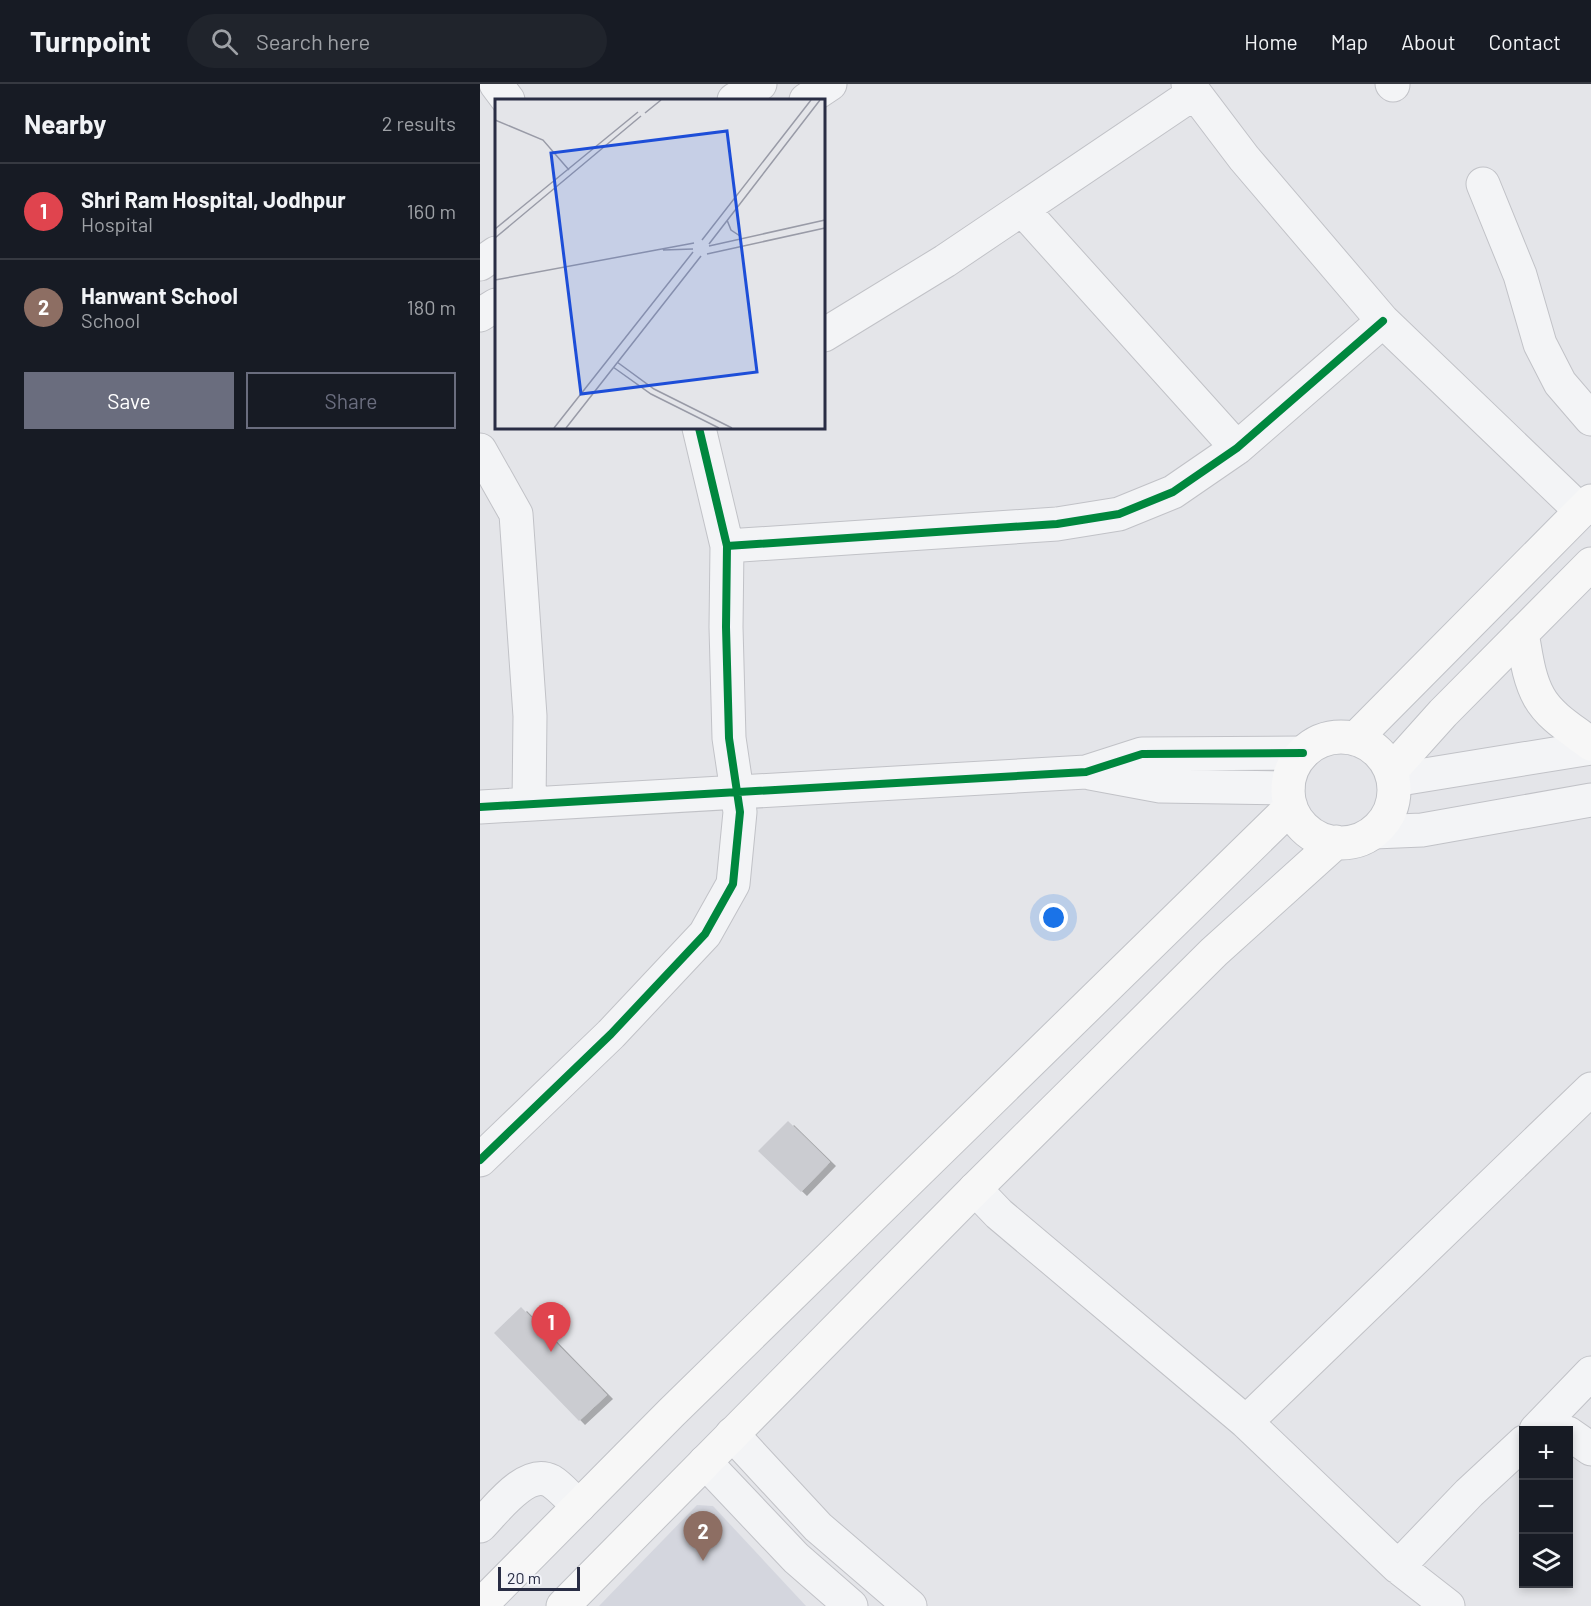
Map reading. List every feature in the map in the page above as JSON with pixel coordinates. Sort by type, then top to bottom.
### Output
[{"type":"main road","points":[[1355,739],[1586,506]]},
{"type":"main road","points":[[1392,776],[1443,713],[1591,564]]},
{"type":"main road","points":[[1522,633],[1529,673],[1539,698],[1554,715],[1591,746]]},
{"type":"main road","points":[[1336,737],[1355,739],[1371,746],[1383,757],[1392,776],[1393,800],[1386,817],[1374,831],[1356,840],[1336,842],[1317,837],[1301,824],[1289,798],[1292,769],[1303,753],[1318,742],[1336,737]]},
{"type":"main road","points":[[480,1606],[1289,798]]},
{"type":"main road","points":[[563,1606],[975,1189],[1214,952],[1336,842]]},
{"type":"street","points":[[496,84],[507,99]]},
{"type":"street","points":[[736,99],[760,84]]},
{"type":"street","points":[[808,99],[830,84]]},
{"type":"street","points":[[825,334],[945,261],[1191,89],[1244,158],[1383,321],[1586,506]]},
{"type":"street","points":[[1483,184],[1520,275],[1540,344],[1560,382],[1591,419]]},
{"type":"street","points":[[1022,209],[1237,448]]},
{"type":"street","points":[[480,264],[495,254]]},
{"type":"street","points":[[480,315],[495,306]]},
{"type":"street","points":[[727,546],[1057,524],[1119,514],[1173,492],[1237,448],[1383,321]]},
{"type":"street","points":[[480,1160],[611,1034],[705,934],[733,884],[740,812],[729,738],[726,627],[727,546],[699,429]]},
{"type":"street","points":[[480,450],[516,514],[530,716],[529,804]]},
{"type":"street","points":[[1392,776],[1591,746]]},
{"type":"street","points":[[1086,772],[1142,754],[1303,753]]},
{"type":"street","points":[[480,807],[1086,772],[1160,786],[1289,798]]},
{"type":"street","points":[[1374,831],[1422,830],[1591,800]]},
{"type":"street","points":[[1246,1422],[1591,1089]]},
{"type":"street","points":[[975,1189],[999,1214],[1246,1422],[1398,1567],[1448,1606]]},
{"type":"street","points":[[1555,1426],[1591,1373]]},
{"type":"street","points":[[732,1434],[818,1527],[910,1606]]},
{"type":"street","points":[[1573,1439],[1591,1449]]},
{"type":"street","points":[[1398,1567],[1469,1493],[1519,1447]]},
{"type":"street","points":[[705,1462],[796,1558],[851,1606]]},
{"type":"street","points":[[480,1526],[526,1481],[540,1477],[552,1482],[579,1506]]},
{"type":"shaded area","points":[[697,1505],[713,1506],[806,1606],[599,1606]]},
{"type":"building","points":[[788,1121],[830,1162],[801,1192],[758,1151]]},
{"type":"building","points":[[521,1307],[607,1395],[579,1421],[494,1333]]},
{"type":"cycle path","points":[[727,546],[1057,524],[1119,514],[1173,492],[1237,448],[1383,321]]},
{"type":"cycle path","points":[[480,1160],[611,1034],[705,934],[733,884],[740,812],[729,738],[726,627],[727,546],[699,429]]},
{"type":"cycle path","points":[[480,807],[1086,772],[1142,754],[1303,753]]},
{"type":"place","name":"Shri Ram Hospital, Jodhpur","points":[[551,1352]]},
{"type":"place","name":"Hanwant School","points":[[703,1561]]}]
